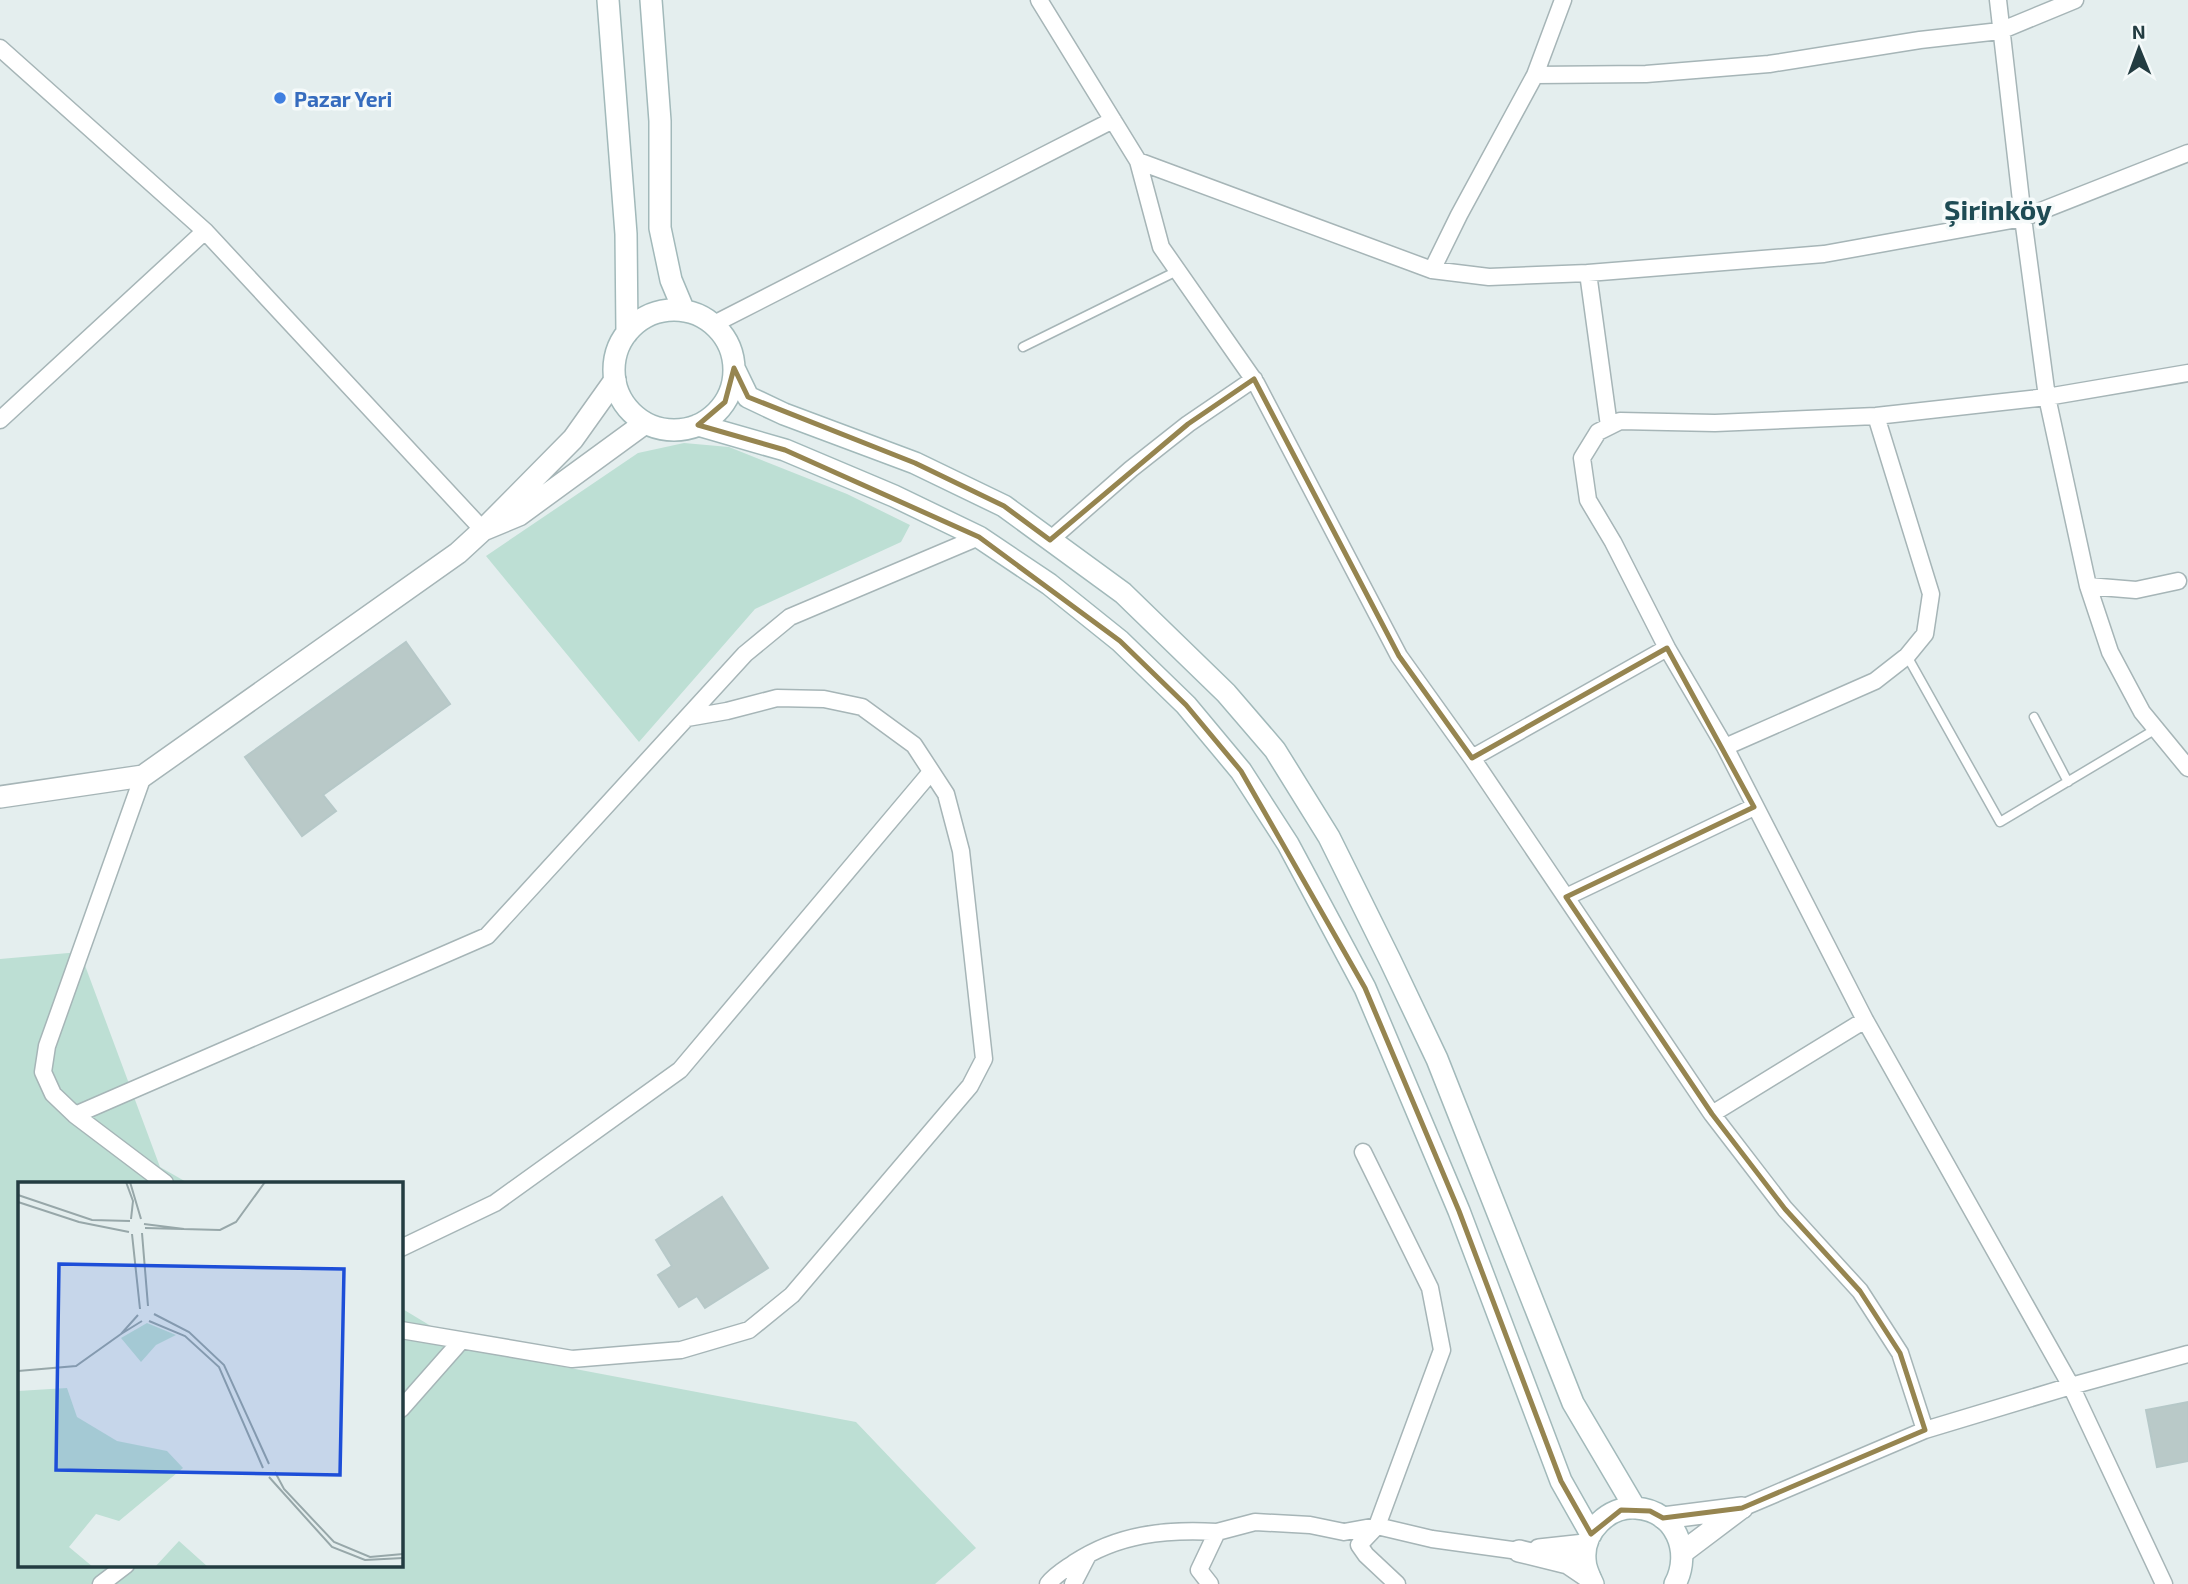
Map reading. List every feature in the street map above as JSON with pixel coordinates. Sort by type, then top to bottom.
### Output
[{"type":"main road","points":[[608,0],[626,234],[627,333]]},
{"type":"main road","points":[[651,0],[660,121],[660,228],[671,280],[684,311]]},
{"type":"main road","points":[[734,368],[732,385],[725,402],[713,415],[698,425],[681,430],[663,429],[645,423],[631,412],[620,397],[614,364],[618,348],[627,333],[638,322],[652,314],[684,311],[703,318],[719,330],[730,348],[734,368],[748,397],[784,414],[915,463],[1004,506],[1123,593],[1226,694],[1275,750],[1329,837],[1437,1059],[1573,1403],[1634,1508]]},
{"type":"main road","points":[[0,797],[143,776],[458,553],[573,439],[615,380]]},
{"type":"main road","points":[[483,530],[519,515],[645,423]]},
{"type":"main road","points":[[698,425],[785,450],[894,496],[979,537],[1049,584],[1120,642],[1186,705],[1241,771],[1288,844],[1365,988],[1460,1211],[1561,1481],[1588,1540]]},
{"type":"main road","points":[[1591,1581],[1584,1559],[1588,1540],[1598,1524],[1609,1515],[1634,1508],[1650,1511],[1663,1518],[1674,1529],[1680,1540],[1682,1572]]},
{"type":"main road","points":[[1663,1518],[1742,1508]]},
{"type":"main road","points":[[1682,1572],[1742,1508]]},
{"type":"main road","points":[[1519,1551],[1588,1540]]},
{"type":"main road","points":[[1519,1551],[1567,1563],[1591,1581]]},
{"type":"street","points":[[1039,0],[1138,161],[1161,247],[1254,379],[1399,656],[1472,758],[1712,1114],[1785,1209],[1860,1291],[1900,1353],[1925,1430]]},
{"type":"street","points":[[1432,270],[1535,75],[1563,0]]},
{"type":"street","points":[[1998,0],[2022,218],[2047,397],[2088,586],[2110,652],[2142,712],[2188,768]]},
{"type":"street","points":[[1535,75],[1646,74],[1769,64],[1920,40],[2000,31],[2075,0]]},
{"type":"street","points":[[0,48],[205,231],[483,530]]},
{"type":"street","points":[[712,325],[1113,120]]},
{"type":"street","points":[[1138,161],[1432,270],[1489,277],[1588,273],[1824,254],[2022,218],[2188,153]]},
{"type":"street","points":[[0,420],[205,231]]},
{"type":"street","points":[[1588,273],[1609,426]]},
{"type":"street","points":[[2164,1584],[2071,1386],[1865,1020],[1725,747],[1667,648],[1613,542],[1588,500],[1582,458],[1598,432],[1620,421],[1715,423],[1876,416],[2047,397],[2188,373]]},
{"type":"street","points":[[1050,540],[1131,469],[1188,424],[1254,379]]},
{"type":"street","points":[[1725,747],[1875,681],[1907,656],[1925,634],[1931,594],[1876,416]]},
{"type":"street","points":[[75,1115],[487,936],[745,654],[790,617],[979,537]]},
{"type":"street","points":[[2088,586],[2136,590],[2178,581]]},
{"type":"street","points":[[1472,758],[1667,648]]},
{"type":"street","points":[[402,1330],[572,1359],[681,1350],[749,1330],[792,1295],[970,1086],[984,1059],[961,851],[946,794],[914,745],[862,707],[824,699],[777,698],[687,718]]},
{"type":"street","points":[[402,1248],[495,1203],[680,1070],[931,772]]},
{"type":"street","points":[[143,776],[47,1046],[43,1072],[53,1094],[75,1115],[163,1182]]},
{"type":"street","points":[[1566,897],[1754,807]]},
{"type":"street","points":[[1712,1114],[1865,1020]]},
{"type":"street","points":[[1363,1152],[1430,1288],[1442,1350],[1377,1526],[1359,1545],[1397,1584]]},
{"type":"street","points":[[402,1408],[461,1341]]},
{"type":"street","points":[[1742,1508],[1925,1430],[2188,1354]]},
{"type":"street","points":[[1048,1584],[1054,1576],[1089,1553],[1138,1535],[1185,1530],[1217,1532],[1255,1522],[1310,1525],[1344,1532],[1377,1526],[1432,1539],[1519,1551]]},
{"type":"street","points":[[1210,1584],[1199,1570],[1217,1532]]},
{"type":"street","points":[[1073,1584],[1089,1553]]},
{"type":"street","points":[[101,1584],[125,1566]]},
{"type":"lane","points":[[1023,347],[1177,271]]},
{"type":"lane","points":[[1907,656],[2000,822],[2156,729]]},
{"type":"lane","points":[[2034,718],[2068,782]]},
{"type":"highlighted area","points":[[734,368],[748,397],[915,463],[1004,506],[1050,540],[1188,424],[1254,379],[1399,656],[1472,758],[1667,648],[1754,807],[1566,897],[1712,1114],[1785,1209],[1860,1291],[1900,1353],[1925,1430],[1742,1508],[1663,1518],[1650,1511],[1621,1510],[1591,1534],[1561,1481],[1459,1211],[1365,988],[1241,771],[1186,705],[1120,641],[979,537],[785,450],[698,425],[725,402]]},
{"type":"green space","points":[[684,443],[729,447],[847,494],[910,525],[901,542],[755,609],[639,742],[486,556],[638,453]]},
{"type":"green space","points":[[80,952],[160,1167],[186,1182],[18,1182],[18,1566],[402,1566],[402,1309],[469,1349],[856,1422],[976,1548],[935,1584],[0,1584],[0,959]]},
{"type":"building","points":[[406,642],[450,704],[323,795],[336,811],[302,836],[245,757]]},
{"type":"building","points":[[722,1197],[768,1268],[705,1308],[697,1296],[679,1307],[658,1275],[672,1266],[656,1240]]},
{"type":"building","points":[[2188,1402],[2188,1461],[2157,1467],[2146,1410]]},
{"type":"place","name":"Pazar Yeri","points":[[280,98]]},
{"type":"district","name":"Şirinköy","points":[[1998,209]]}]
